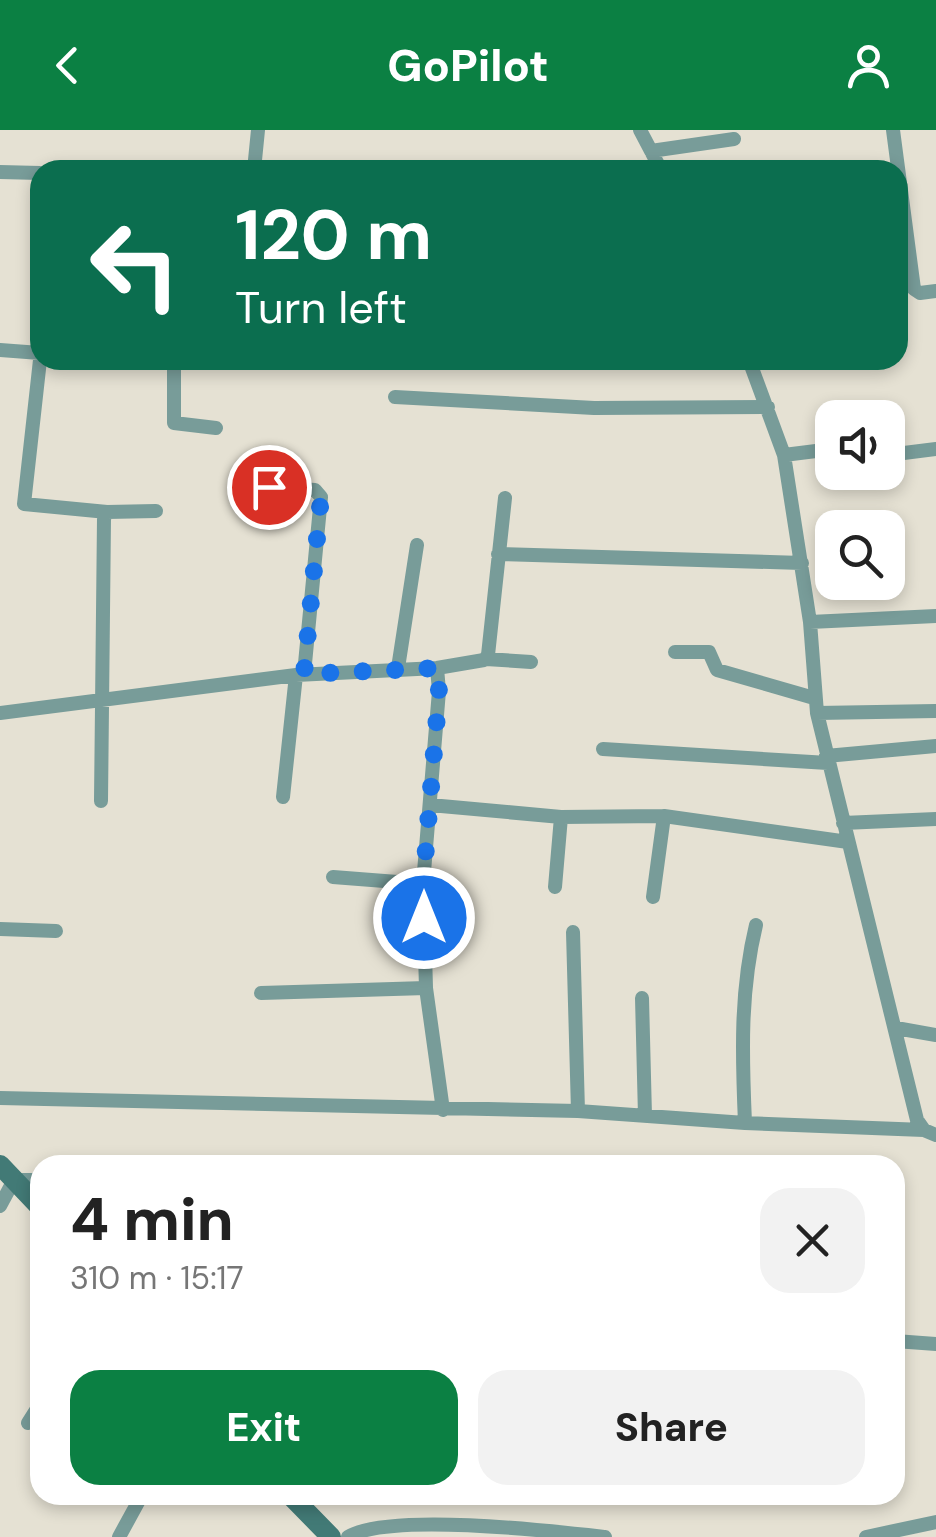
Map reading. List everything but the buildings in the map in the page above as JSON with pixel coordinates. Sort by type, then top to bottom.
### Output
[{"type":"street","points":[[255,160],[258,130]]},
{"type":"street","points":[[640,130],[655,160]]},
{"type":"street","points":[[893,130],[897,160]]},
{"type":"street","points":[[651,151],[734,139]]},
{"type":"street","points":[[0,172],[30,172]]},
{"type":"street","points":[[908,244],[914,289],[920,293],[936,291]]},
{"type":"street","points":[[0,350],[30,354]]},
{"type":"street","points":[[38,370],[22,500],[28,506],[156,511]]},
{"type":"street","points":[[174,370],[174,424],[216,428]]},
{"type":"street","points":[[753,370],[784,455],[810,622],[816,706],[827,759],[917,1120],[930,1133]]},
{"type":"street","points":[[395,396],[610,409],[768,407]]},
{"type":"street","points":[[905,452],[936,449]]},
{"type":"street","points":[[784,455],[815,451]]},
{"type":"street","points":[[269,487],[314,490],[321,497],[283,797]]},
{"type":"street","points":[[486,659],[505,498]]},
{"type":"street","points":[[101,801],[103,528],[107,512]]},
{"type":"street","points":[[398,668],[417,546]]},
{"type":"street","points":[[498,554],[802,563]]},
{"type":"street","points":[[810,622],[936,616]]},
{"type":"street","points":[[675,652],[708,652],[717,670],[816,706],[936,711]]},
{"type":"street","points":[[0,712],[300,674],[438,668],[486,659],[532,662]]},
{"type":"street","points":[[438,668],[423,884],[426,988],[443,1110]]},
{"type":"street","points":[[602,750],[827,759],[936,746]]},
{"type":"street","points":[[430,805],[561,818],[664,816],[848,842]]},
{"type":"street","points":[[653,897],[664,816]]},
{"type":"street","points":[[555,887],[561,818]]},
{"type":"street","points":[[843,823],[936,819]]},
{"type":"street","points":[[333,876],[423,884]]},
{"type":"street","points":[[744,1123],[740,1032],[756,924]]},
{"type":"street","points":[[0,929],[56,931]]},
{"type":"street","points":[[574,932],[578,1111]]},
{"type":"street","points":[[261,993],[426,988]]},
{"type":"street","points":[[642,998],[645,1116]]},
{"type":"street","points":[[896,1028],[936,1035]]},
{"type":"street","points":[[0,1098],[578,1111],[930,1133]]},
{"type":"street","points":[[0,1206],[7,1173]]},
{"type":"street","points":[[7,1173],[30,1197]]},
{"type":"street","points":[[905,1342],[936,1344]]},
{"type":"street","points":[[119,1537],[137,1505]]},
{"type":"street","points":[[300,1505],[331,1537]]},
{"type":"street","points":[[866,1537],[936,1522]]},
{"type":"street","points":[[348,1537],[384,1526],[449,1524],[605,1537]]},
{"type":"route","points":[[269,487],[314,490],[321,497],[304,674],[438,668],[424,918]]}]
